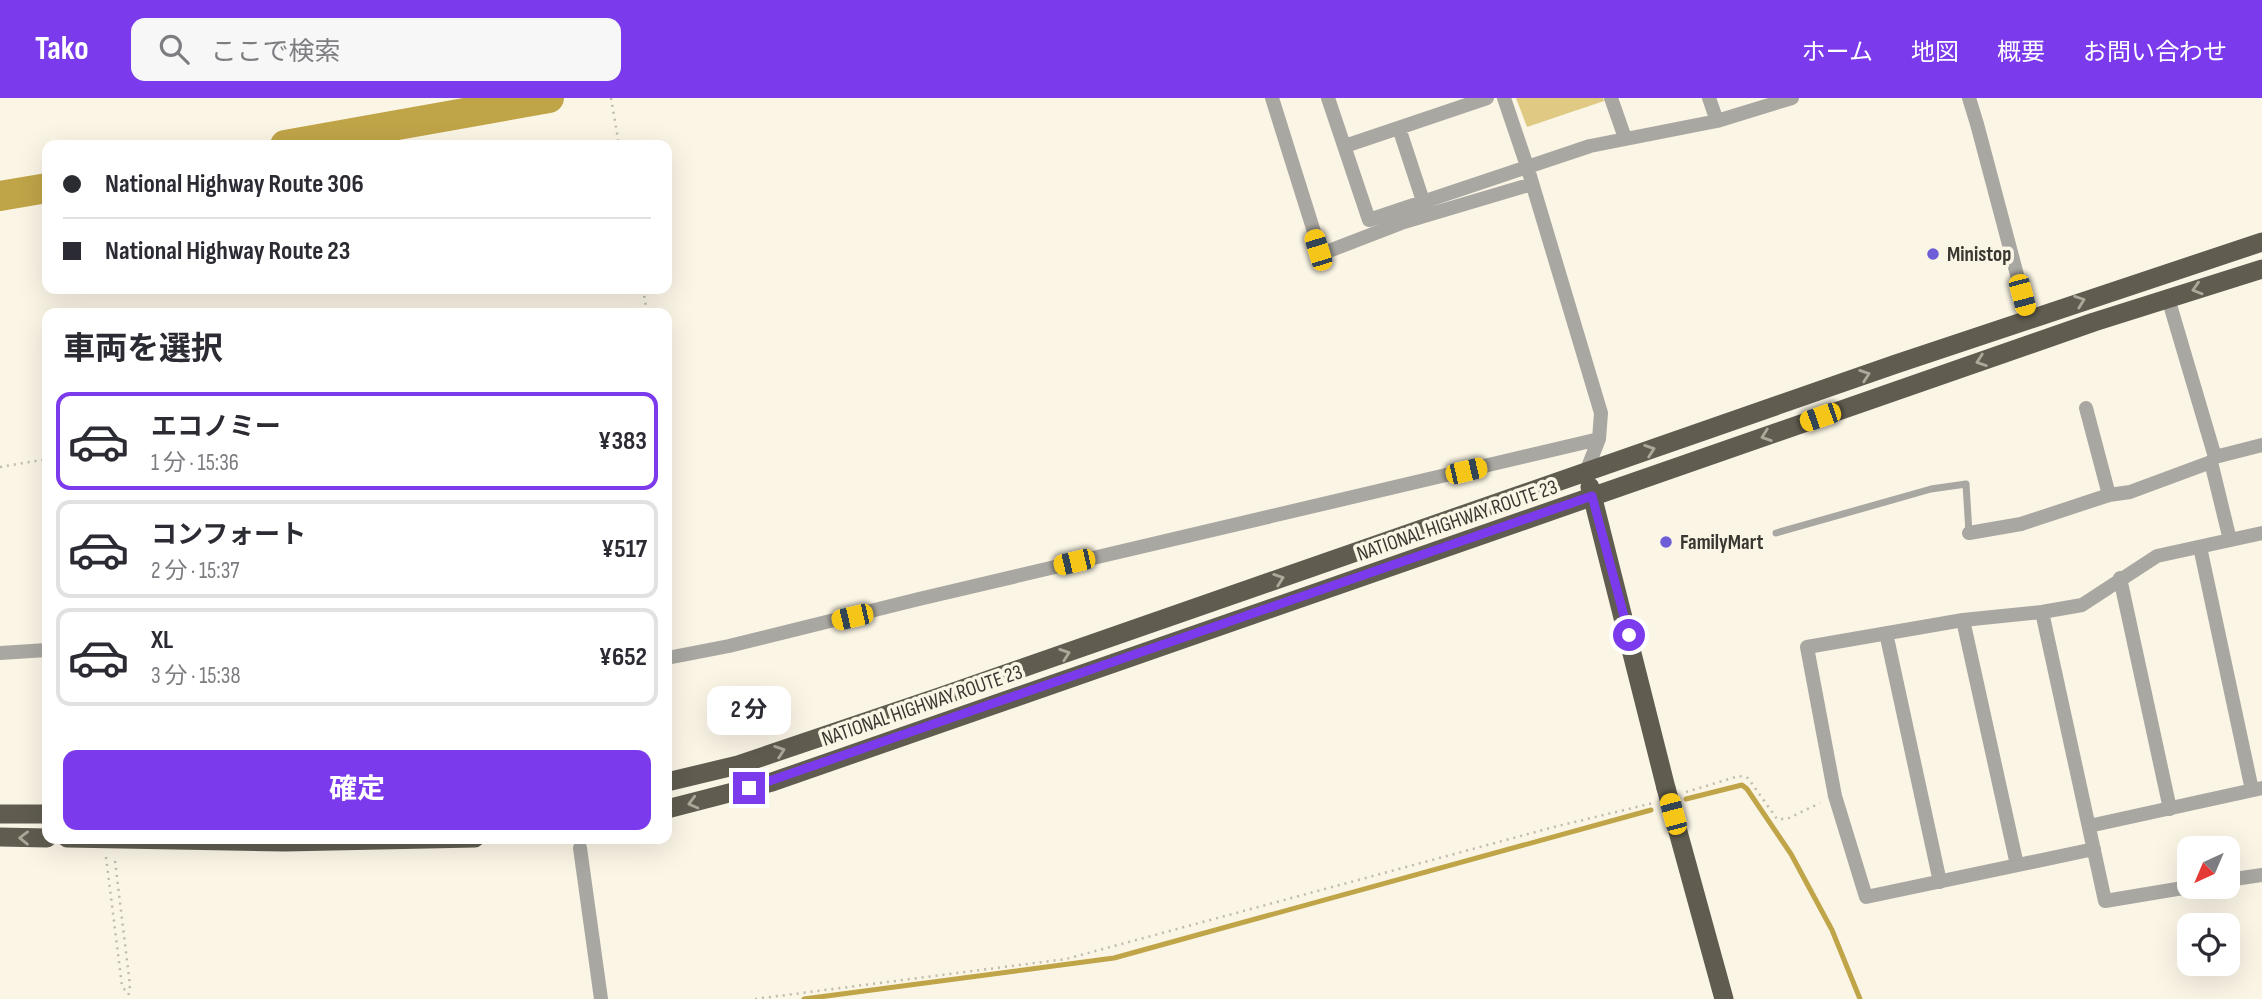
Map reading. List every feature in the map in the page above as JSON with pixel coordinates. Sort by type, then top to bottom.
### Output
[{"type":"highway","name":"NATIONAL HIGHWAY ROUTE 23","points":[[672,781],[738,765],[929,701],[1586,472],[2262,242]]},
{"type":"highway","name":"NATIONAL HIGHWAY ROUTE 23","points":[[672,808],[772,782],[2082,326],[2262,269]]},
{"type":"highway","points":[[1586,472],[1724,999]]},
{"type":"highway","points":[[0,814],[42,814]]},
{"type":"highway","points":[[0,837],[42,838]]},
{"type":"street","points":[[1272,98],[1321,254],[1404,222],[1532,184]]},
{"type":"street","points":[[1328,98],[1369,220],[1527,166],[1625,138],[1717,121],[1792,98]]},
{"type":"street","points":[[1345,146],[1486,98]]},
{"type":"street","points":[[1504,98],[1601,413],[1599,439],[1586,472]]},
{"type":"street","points":[[1611,98],[1625,138]]},
{"type":"street","points":[[1709,98],[1717,121]]},
{"type":"street","points":[[1969,98],[2029,320]]},
{"type":"street","points":[[1399,128],[1423,201]]},
{"type":"street","points":[[2168,298],[2213,460],[2230,540]]},
{"type":"street","points":[[2086,408],[2109,495]]},
{"type":"street","points":[[672,657],[729,646],[1599,439]]},
{"type":"street","points":[[1969,533],[2021,524],[2109,495],[2130,492],[2213,460],[2262,445]]},
{"type":"street","points":[[2094,849],[1867,897],[1835,796],[1807,647],[1963,620],[2081,605],[2157,556],[2262,533]]},
{"type":"street","points":[[2089,826],[2257,789],[2200,547]]},
{"type":"street","points":[[2120,578],[2170,808]]},
{"type":"street","points":[[2042,612],[2105,901],[2177,889]]},
{"type":"street","points":[[1963,620],[2018,865]]},
{"type":"street","points":[[1886,633],[1940,882]]},
{"type":"street","points":[[0,653],[42,650]]},
{"type":"street","points":[[580,848],[601,999]]},
{"type":"street","points":[[2240,878],[2262,875]]},
{"type":"lane","points":[[1776,533],[1931,489],[1966,484],[1969,533]]},
{"type":"path","points":[[611,98],[618,140]]},
{"type":"path","points":[[0,467],[42,460]]},
{"type":"path","points":[[755,999],[1066,959],[1739,776],[1748,778],[1777,818],[1787,819],[1835,796]]},
{"type":"path","points":[[106,852],[121,986],[128,994]]},
{"type":"path","points":[[116,861],[130,985],[128,999]]},
{"type":"shaded area","points":[[1516,98],[1603,98],[1604,101],[1527,127]]},
{"type":"waterway","points":[[313,140],[549,98]]},
{"type":"waterway","points":[[0,196],[42,189]]},
{"type":"waterway","points":[[1686,799],[1742,785],[1747,789],[1791,854],[1832,930],[1860,999]]},
{"type":"waterway","points":[[804,999],[1114,958],[1651,810]]},
{"type":"place","name":"Ministop","points":[[1933,254]]},
{"type":"place","name":"FamilyMart","points":[[1666,542]]},
{"type":"route","points":[[749,788],[1592,496],[1629,635]]}]
